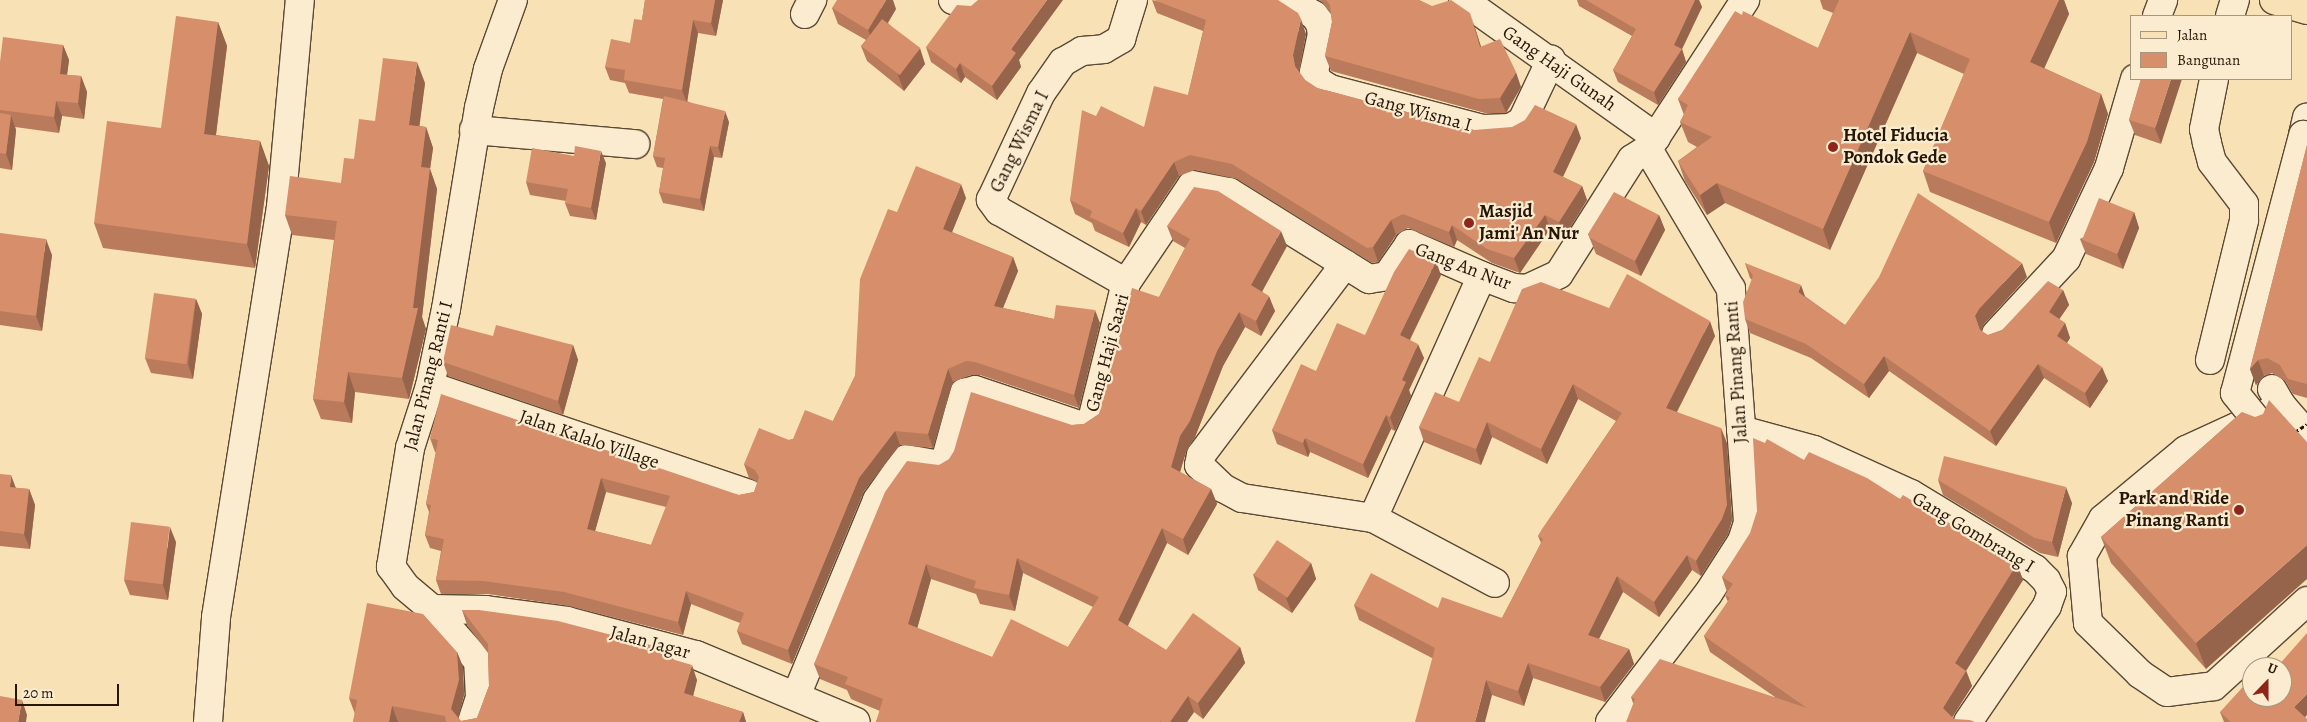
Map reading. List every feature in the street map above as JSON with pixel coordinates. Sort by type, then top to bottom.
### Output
[{"type":"main road","points":[[2274,0],[2307,10]]},
{"type":"street","points":[[208,722],[216,617],[281,207],[300,0]]},
{"type":"street","name":"Jalan Pinang Ranti I","points":[[472,722],[480,697],[478,661],[432,609],[405,586],[391,567],[410,448],[430,386],[446,310],[474,130],[488,69],[513,0]]},
{"type":"street","points":[[953,0],[971,4],[974,0]]},
{"type":"street","name":"Gang Wisma I","points":[[1126,283],[999,211],[991,200],[1041,93],[1063,62],[1082,50],[1104,49],[1120,39],[1134,0]]},
{"type":"street","name":"Gang Wisma I","points":[[1288,0],[1314,15],[1320,23],[1322,34],[1314,73],[1319,82],[1330,89],[1482,129],[1510,128],[1522,121],[1551,60]]},
{"type":"street","name":"Gang Haji Gunah","points":[[1463,0],[1551,60],[1652,143]]},
{"type":"street","points":[[1652,143],[1745,0]]},
{"type":"street","points":[[2157,15],[2164,0]]},
{"type":"street","points":[[2230,15],[2235,0]]},
{"type":"street","points":[[1996,334],[2066,259],[2109,168],[2135,80]]},
{"type":"street","points":[[2210,360],[2244,220],[2244,204],[2212,162],[2207,143],[2204,129],[2214,80]]},
{"type":"street","points":[[2263,428],[2235,393],[2305,126]]},
{"type":"street","points":[[474,130],[635,144]]},
{"type":"street","name":"Gang An Nur","points":[[1192,185],[1229,192],[1369,279],[1380,279],[1387,276],[1409,244],[1482,276],[1514,288],[1527,289],[1559,274],[1632,159],[1652,143]]},
{"type":"street","name":"Jalan Pinang Ranti","points":[[1612,722],[1708,594],[1742,541],[1748,522],[1731,289],[1652,143]]},
{"type":"street","name":"Gang Haji Saari","points":[[796,696],[845,582],[863,529],[902,461],[910,458],[940,464],[945,462],[961,398],[969,390],[1049,418],[1082,426],[1088,424],[1094,415],[1126,283],[1192,185]]},
{"type":"street","points":[[1345,264],[1201,455],[1199,465],[1218,484],[1242,498],[1373,518],[1495,583]]},
{"type":"street","points":[[1373,518],[1482,276]]},
{"type":"street","name":"Jalan Kalalo Village","points":[[430,386],[749,494]]},
{"type":"street","points":[[2298,436],[2277,398],[2186,450],[2103,519],[2082,556],[2088,623],[2140,674],[2167,692],[2214,686],[2307,601]]},
{"type":"street","name":"Gang Gombrang I","points":[[1741,430],[1814,450],[1911,494],[2035,569],[2046,580],[2052,592],[2047,606],[1968,722]]},
{"type":"street","name":"Jalan Jagar","points":[[432,609],[486,610],[567,621],[696,655],[856,722]]},
{"type":"path","points":[[2298,436],[2307,424]]},
{"type":"building","points":[[645,0],[715,0],[711,23],[693,20],[682,90],[624,80],[625,70],[605,67],[611,39],[630,43],[634,19],[642,20]]},
{"type":"building","points":[[837,0],[886,0],[868,30],[832,8]]},
{"type":"building","points":[[978,0],[1047,0],[1011,49],[1016,53],[992,86],[960,63],[956,69],[926,47],[957,5],[971,6]]},
{"type":"building","points":[[1154,0],[1278,0],[1298,13],[1301,19],[1293,55],[1295,66],[1305,80],[1317,88],[1474,130],[1512,127],[1525,120],[1535,105],[1576,124],[1553,172],[1582,186],[1559,222],[1545,215],[1514,258],[1487,249],[1452,225],[1449,232],[1403,214],[1391,220],[1373,247],[1367,248],[1232,164],[1190,155],[1174,162],[1141,211],[1136,208],[1123,233],[1090,217],[1092,211],[1070,200],[1082,110],[1096,116],[1101,106],[1144,127],[1154,86],[1188,95],[1206,20]]},
{"type":"building","points":[[1326,0],[1419,0],[1432,6],[1451,0],[1470,13],[1480,47],[1500,39],[1516,72],[1500,98],[1479,99],[1325,56],[1332,22],[1330,5]]},
{"type":"building","points":[[1586,0],[1695,0],[1674,45],[1682,49],[1654,92],[1613,70],[1636,29]]},
{"type":"building","points":[[1839,0],[2059,0],[2030,62],[2101,94],[2087,142],[2049,222],[1923,171],[1970,59],[1910,32],[1823,229],[1717,183],[1700,195],[1678,161],[1712,137],[1680,122],[1688,105],[1678,99],[1735,11],[1742,15],[1743,11],[1818,48]]},
{"type":"building","points":[[176,16],[218,22],[204,134],[260,141],[247,244],[94,223],[107,121],[161,128]]},
{"type":"building","points":[[882,19],[920,48],[900,75],[862,46]]},
{"type":"building","points":[[3,37],[63,45],[60,74],[81,76],[78,103],[56,101],[54,117],[0,110],[0,62]]},
{"type":"building","points":[[383,58],[417,62],[409,125],[426,127],[421,167],[430,168],[413,308],[418,308],[402,378],[348,372],[344,402],[313,399],[337,221],[285,215],[290,176],[341,183],[344,158],[354,159],[359,119],[375,121]]},
{"type":"building","points":[[2141,80],[2171,80],[2155,128],[2129,120]]},
{"type":"building","points":[[664,96],[725,111],[718,147],[710,146],[700,199],[659,192],[665,158],[653,156]]},
{"type":"building","points":[[0,113],[11,115],[6,154],[0,153]]},
{"type":"building","points":[[2307,145],[2307,384],[2288,379],[2280,365],[2267,358],[2258,360],[2250,369]]},
{"type":"building","points":[[575,146],[601,151],[591,208],[565,203],[568,189],[526,182],[532,148],[574,156]]},
{"type":"building","points":[[916,166],[961,184],[943,229],[1013,257],[994,306],[1054,319],[1056,305],[1095,310],[1074,395],[975,362],[966,361],[948,369],[928,434],[895,431],[859,478],[788,650],[737,631],[744,613],[686,591],[678,622],[564,592],[483,581],[436,580],[444,539],[425,535],[431,505],[426,504],[438,440],[430,438],[441,394],[739,495],[754,492],[759,477],[755,470],[744,464],[759,428],[789,440],[793,439],[805,410],[833,421],[855,376],[860,279],[888,209],[897,212]],"holes":[[[601,478],[670,496],[651,545],[587,529]]]},
{"type":"building","points":[[1194,187],[1218,191],[1281,231],[1251,285],[1269,296],[1256,321],[1239,312],[1217,351],[1190,421],[1180,436],[1171,467],[1211,489],[1183,539],[1162,528],[1118,620],[1166,650],[1193,613],[1240,647],[1198,703],[1188,696],[1170,722],[876,722],[883,699],[845,684],[848,677],[814,664],[885,492],[907,461],[939,465],[949,459],[954,451],[971,392],[1072,425],[1084,424],[1099,414],[1132,288],[1159,297],[1190,239],[1167,226]],"holes":[[[1017,558],[1099,597],[1068,647],[1011,619],[992,657],[908,624],[926,564],[976,581],[974,588],[1009,595]]]},
{"type":"building","points":[[1614,192],[1659,215],[1635,261],[1590,238],[1588,234]]},
{"type":"building","points":[[1918,193],[2022,263],[1979,309],[1975,316],[1980,330],[1988,335],[2002,330],[2048,281],[2063,290],[2049,312],[2065,323],[2057,336],[2102,367],[2085,393],[2038,364],[1990,431],[1884,356],[1864,384],[1806,344],[1745,319],[1743,302],[1753,276],[1745,263],[1801,285],[1798,292],[1845,325],[1879,277]]},
{"type":"building","points":[[2099,198],[2134,212],[2117,254],[2082,240]]},
{"type":"building","points":[[0,233],[46,239],[36,316],[0,311]]},
{"type":"building","points":[[1409,249],[1436,261],[1400,335],[1418,344],[1402,380],[1406,382],[1390,417],[1386,415],[1363,464],[1305,438],[1303,443],[1272,430],[1301,364],[1316,371],[1337,323],[1365,335],[1394,272]]},
{"type":"building","points":[[1627,274],[1710,321],[1666,408],[1721,428],[1727,505],[1722,519],[1696,561],[1687,555],[1654,602],[1617,576],[1588,635],[1629,649],[1600,687],[1528,663],[1518,691],[1486,680],[1475,722],[1415,722],[1435,648],[1354,605],[1371,573],[1438,608],[1442,597],[1502,618],[1543,539],[1538,536],[1542,529],[1622,413],[1573,384],[1541,449],[1487,422],[1476,449],[1419,427],[1435,392],[1459,402],[1479,357],[1490,362],[1522,289],[1541,282],[1609,308]]},
{"type":"building","points":[[154,293],[196,299],[186,364],[145,358]]},
{"type":"building","points":[[451,325],[493,336],[496,325],[573,345],[558,401],[443,362]]},
{"type":"building","name":"Park and Ride Pinang Ranti","points":[[2269,400],[2307,442],[2307,545],[2196,643],[2101,537],[2242,412],[2255,417],[2263,414]]},
{"type":"building","points":[[1753,438],[1765,443],[1767,439],[1804,460],[1809,452],[1867,478],[1900,499],[1903,495],[2017,564],[1955,663],[1966,671],[1943,708],[1954,719],[1975,722],[1626,722],[1635,699],[1631,697],[1660,659],[1807,708],[1704,636],[1730,598],[1725,595],[1733,584],[1722,577],[1750,533],[1757,511]]},
{"type":"building","points":[[1944,456],[2066,487],[2052,542],[2035,538],[1938,480]]},
{"type":"building","points":[[0,474],[11,475],[10,487],[29,489],[24,534],[0,531]]},
{"type":"building","points":[[131,522],[170,527],[163,584],[124,580]]},
{"type":"building","points":[[1277,540],[1311,563],[1288,598],[1254,575]]},
{"type":"building","points":[[367,603],[423,614],[457,652],[459,680],[451,709],[461,721],[477,718],[489,686],[488,644],[462,610],[479,610],[558,621],[670,650],[668,658],[692,665],[684,693],[743,712],[739,722],[446,722],[445,716],[392,706],[389,722],[353,722],[357,700],[349,698]]},
{"type":"building","points":[[2307,633],[2307,694],[2294,707],[2307,719],[2307,722],[2231,722],[2220,712],[2242,688],[2242,707],[2292,707],[2292,657],[2286,657]]},
{"type":"building","points":[[0,696],[22,700],[18,722],[0,722]]},
{"type":"place","name":"Hotel Fiducia Pondok Gede","points":[[1833,147]]},
{"type":"place","name":"Masjid Jami' An Nur","points":[[1469,223]]},
{"type":"place","name":"Park and Ride Pinang Ranti","points":[[2239,510]]}]
